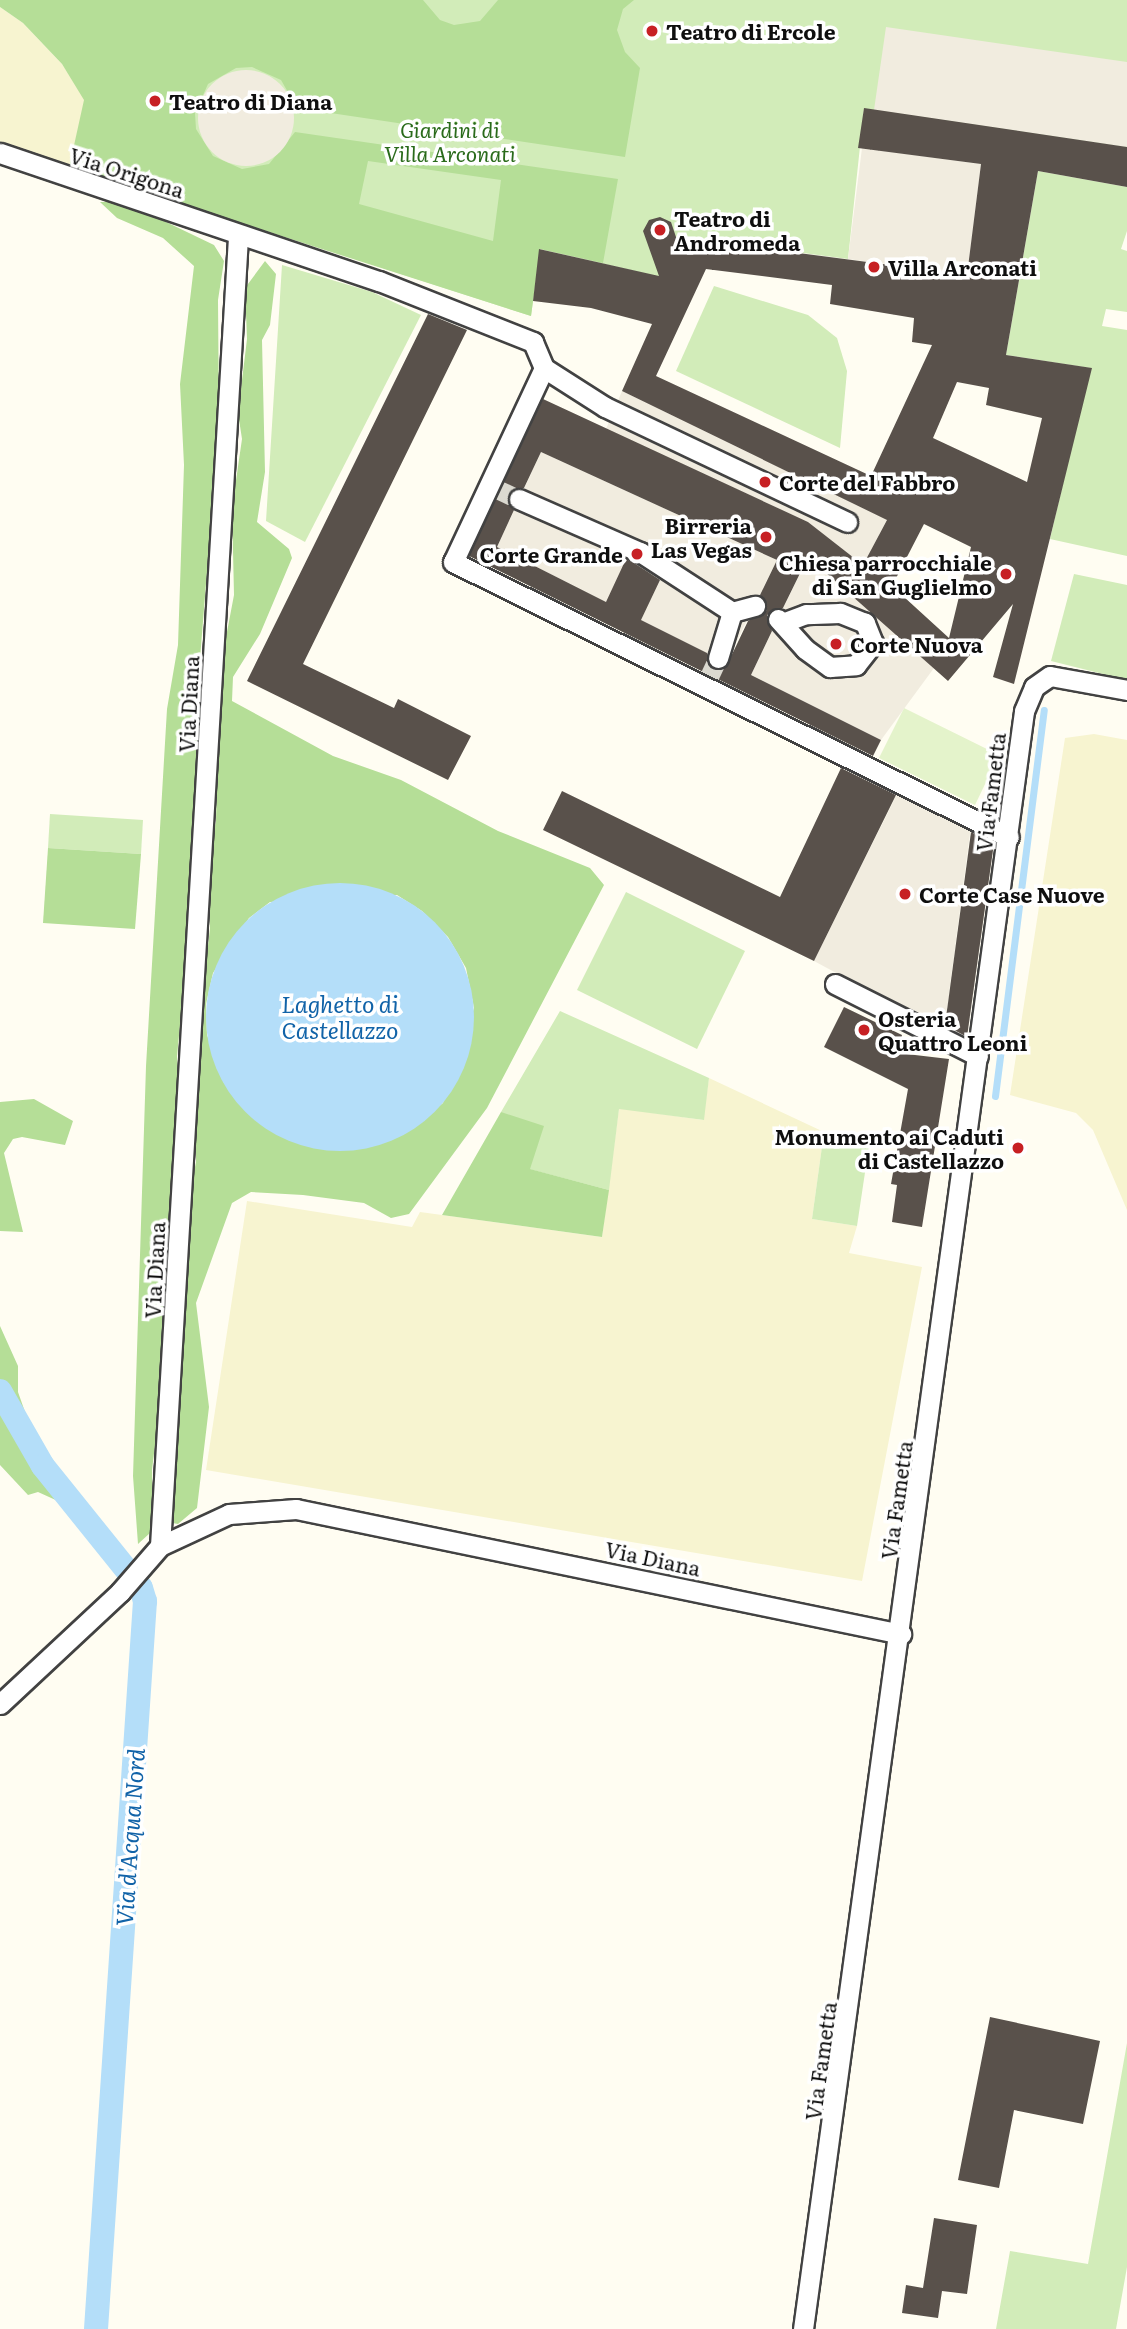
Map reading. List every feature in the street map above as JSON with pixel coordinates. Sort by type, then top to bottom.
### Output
[{"type":"street","name":"Via Origona","points":[[0,153],[478,318],[533,342],[544,368]]},
{"type":"street","name":"Via Diana","points":[[238,237],[160,1546],[229,1514],[296,1509],[901,1634]]},
{"type":"street","points":[[847,522],[605,407],[544,368],[493,486],[453,562],[1009,837]]},
{"type":"street","points":[[519,499],[640,552],[732,612],[755,606]]},
{"type":"street","points":[[718,658],[732,612]]},
{"type":"street","name":"Via Fametta","points":[[803,2329],[901,1634],[1024,711],[1040,679],[1060,675],[1127,690]]},
{"type":"street","points":[[835,985],[978,1056]]},
{"type":"street","points":[[0,1704],[120,1592],[160,1546]]},
{"type":"shaded area","points":[[0,7],[23,23],[62,64],[85,100],[69,168],[0,143]]},
{"type":"shaded area","points":[[886,27],[1127,62],[1127,147],[874,110]]},
{"type":"shaded area","points":[[246,70],[264,74],[280,84],[290,100],[294,118],[290,136],[280,152],[264,162],[246,166],[228,162],[212,152],[202,136],[198,118],[202,100],[212,84],[228,74]]},
{"type":"shaded area","points":[[862,148],[981,164],[967,275],[848,259]]},
{"type":"shaded area","name":"Corte del Fabbro","points":[[622,391],[857,505],[892,510],[863,565],[808,522],[606,429]]},
{"type":"shaded area","name":"Corte Grande","points":[[541,452],[777,560],[726,663],[497,547]]},
{"type":"shaded area","name":"Corte Nuova","points":[[808,557],[934,668],[881,740],[751,675]]},
{"type":"shaded area","points":[[1094,734],[1127,740],[1127,1210],[1093,1130],[1076,1113],[1010,1095],[1065,738]]},
{"type":"shaded area","name":"Corte Case Nuove","points":[[898,792],[971,826],[944,1031],[814,961]]},
{"type":"shaded area","points":[[709,1078],[824,1132],[812,1219],[857,1226],[849,1253],[922,1267],[862,1581],[206,1470],[247,1201],[412,1227],[420,1212],[602,1237],[619,1108],[703,1120]]},
{"type":"green space","points":[[0,0],[423,0],[440,20],[454,25],[480,21],[498,0],[634,0],[623,9],[617,30],[625,52],[640,68],[625,157],[297,108],[281,80],[252,67],[236,68],[208,84],[195,113],[196,129],[213,156],[242,169],[269,164],[295,132],[618,179],[603,263],[540,249],[531,316],[69,168],[84,100],[62,64],[23,23],[0,7]],"holes":[[[368,161],[501,180],[493,241],[359,204]]]},
{"type":"green space","name":"Giardini di Villa Arconati","points":[[136,0],[1127,0],[1127,147],[864,109],[848,259],[690,238],[673,280],[540,249],[531,316],[101,177]]},
{"type":"green space","points":[[1038,171],[1127,187],[1127,231],[1121,249],[1127,251],[1127,312],[1106,309],[1102,326],[1127,330],[1127,556],[1050,539],[1090,368],[1006,355]]},
{"type":"green space","points":[[100,202],[116,202],[164,221],[214,245],[224,261],[218,300],[219,421],[198,684],[192,904],[177,1056],[180,1104],[167,1259],[170,1321],[152,1470],[153,1519],[150,1533],[138,1544],[133,1476],[146,1066],[167,709],[178,645],[184,465],[180,384],[194,266],[163,238],[117,218]]},
{"type":"green space","points":[[265,261],[276,274],[270,325],[262,340],[265,472],[257,522],[289,549],[292,558],[260,634],[233,677],[232,701],[333,756],[401,780],[498,831],[590,868],[604,885],[487,1108],[409,1214],[391,1218],[364,1203],[303,1195],[251,1192],[232,1203],[196,1303],[209,1407],[197,1508],[178,1524],[167,1522],[188,1202],[196,1162],[196,1042],[210,929],[208,853],[216,822],[219,674],[234,595],[232,508],[242,439],[238,413],[247,339],[245,288]],"holes":[[[397,895],[422,911],[448,937],[466,968],[474,1008],[443,1103],[404,1134],[370,1147],[224,1083],[207,1035],[206,1004],[213,973],[249,918],[270,902]]]},
{"type":"green space","points":[[282,265],[372,292],[421,315],[305,542],[266,521]]},
{"type":"green space","points":[[714,286],[808,315],[837,338],[847,371],[840,448],[676,371]]},
{"type":"green space","points":[[1074,574],[1127,585],[1127,680],[1051,661]]},
{"type":"green space","points":[[904,708],[999,755],[975,805],[879,758]]},
{"type":"green space","points":[[50,814],[143,820],[141,854],[48,848]]},
{"type":"green space","points":[[48,848],[141,854],[135,929],[43,923]]},
{"type":"green space","points":[[626,892],[745,951],[697,1049],[577,990]]},
{"type":"green space","points":[[560,1011],[709,1078],[704,1120],[619,1109],[609,1190],[529,1169],[501,1112]]},
{"type":"green space","points":[[34,1099],[73,1121],[65,1145],[22,1137],[13,1139],[4,1153],[23,1232],[0,1231],[0,1102]]},
{"type":"green space","points":[[501,1112],[544,1126],[530,1169],[609,1190],[602,1237],[442,1215]]},
{"type":"green space","points":[[824,1132],[870,1139],[857,1226],[812,1219]]},
{"type":"green space","points":[[0,1326],[18,1366],[18,1392],[31,1429],[91,1516],[38,1492],[28,1495],[0,1465]]},
{"type":"green space","points":[[1127,2043],[1127,2267],[1116,2329],[996,2329],[1010,2251],[1088,2264]]},
{"type":"water","name":"Laghetto di Castellazzo","points":[[340,883],[379,889],[403,899],[425,914],[443,932],[458,954],[468,978],[474,1017],[468,1056],[458,1080],[443,1102],[425,1120],[403,1135],[379,1145],[340,1151],[301,1145],[277,1135],[255,1120],[237,1102],[222,1080],[212,1056],[206,1017],[212,978],[222,954],[237,932],[255,914],[277,899],[301,889]]},
{"type":"building","points":[[864,108],[1127,147],[1127,187],[1038,171],[1006,355],[1092,368],[1014,684],[993,677],[1013,604],[948,681],[808,557],[783,608],[767,615],[772,631],[751,675],[881,740],[873,756],[469,556],[543,399],[808,522],[863,565],[887,520],[622,391],[652,324],[591,308],[533,301],[539,249],[659,276],[643,231],[649,220],[660,217],[671,222],[676,237],[967,275],[981,164],[858,148]],"holes":[[[706,269],[832,285],[830,304],[914,318],[912,342],[932,345],[871,476],[656,376]],[[957,382],[989,388],[986,405],[1042,418],[1027,482],[933,438]],[[541,452],[777,560],[760,595],[767,610],[748,621],[726,667],[714,669],[707,653],[641,620],[660,580],[634,563],[626,559],[606,602],[497,547],[514,510],[508,494],[524,488]],[[924,524],[971,547],[949,638],[892,586]]]},
{"type":"building","points":[[428,314],[467,330],[303,664],[394,708],[398,699],[471,736],[448,780],[247,681]]},
{"type":"building","points":[[841,768],[896,795],[814,961],[543,830],[562,791],[780,897]]},
{"type":"building","points":[[971,832],[994,843],[967,1037],[945,1025]]},
{"type":"building","points":[[844,1007],[902,1035],[898,1053],[949,1059],[922,1227],[892,1222],[897,1185],[891,1184],[908,1089],[824,1047]]},
{"type":"building","points":[[990,2017],[1100,2041],[1083,2124],[1014,2110],[999,2188],[958,2180]]},
{"type":"building","points":[[934,2218],[977,2225],[967,2294],[942,2291],[938,2318],[902,2313],[906,2285],[923,2288]]},
{"type":"waterway","points":[[995,1096],[1044,710]]},
{"type":"waterway","name":"Via d'Acqua Nord","points":[[0,1391],[43,1466],[141,1588],[145,1601],[96,2329]]},
{"type":"tunnel","points":[[495,488],[519,499]]},
{"type":"tunnel","points":[[707,682],[718,658]]},
{"type":"place","name":"Teatro di Ercole","points":[[652,31]]},
{"type":"place","name":"Teatro di Diana","points":[[155,101]]},
{"type":"place","name":"Teatro di Andromeda","points":[[660,230]]},
{"type":"place","name":"Villa Arconati","points":[[874,267]]},
{"type":"place","name":"Corte del Fabbro","points":[[765,482]]},
{"type":"place","name":"Birreria Las Vegas","points":[[766,537]]},
{"type":"place","name":"Corte Grande","points":[[637,554]]},
{"type":"place","name":"Chiesa parrocchiale di San Guglielmo","points":[[1006,574]]},
{"type":"place","name":"Corte Nuova","points":[[836,644]]},
{"type":"place","name":"Corte Case Nuove","points":[[905,894]]},
{"type":"place","name":"Osteria Quattro Leoni","points":[[864,1030]]},
{"type":"place","name":"Monumento ai Caduti di Castellazzo","points":[[1018,1148]]}]
